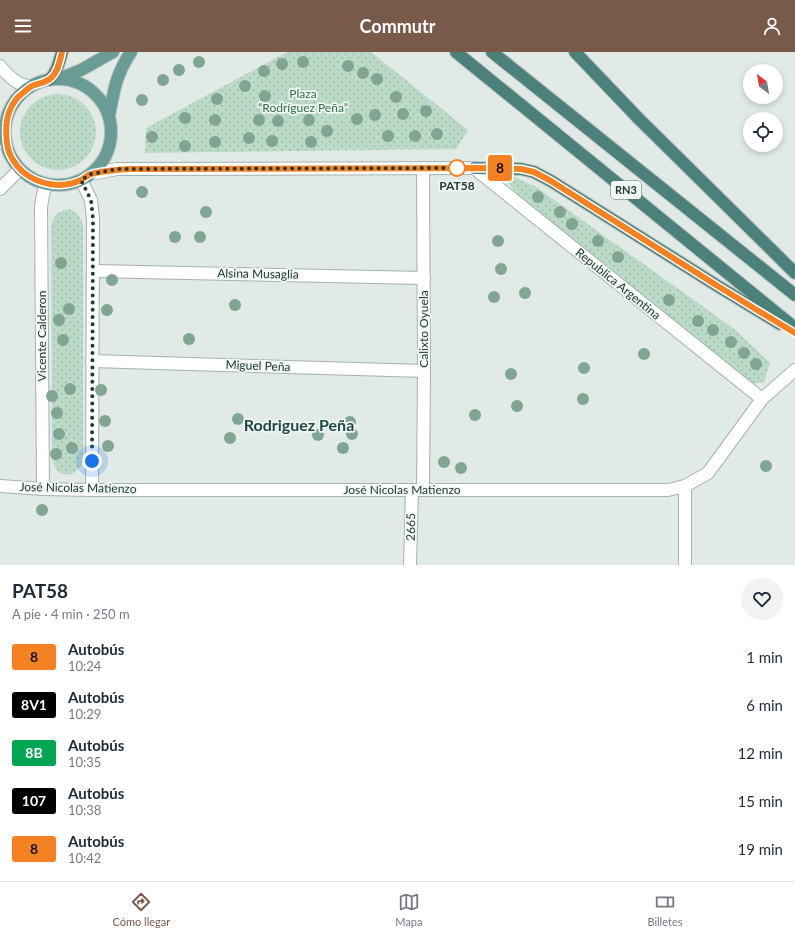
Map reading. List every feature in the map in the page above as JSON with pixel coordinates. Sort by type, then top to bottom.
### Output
[{"type":"highway","points":[[53,80],[62,52]]},
{"type":"highway","name":"RN3","points":[[456,52],[795,328]]},
{"type":"highway","name":"RN3","points":[[492,52],[795,295]]},
{"type":"highway","points":[[575,52],[639,119],[795,273]]},
{"type":"highway","points":[[474,168],[521,169],[534,172],[551,181],[795,333]]},
{"type":"main road","points":[[53,80],[75,82],[90,89],[101,101],[109,116],[112,132],[109,148],[102,162],[86,177],[70,184],[46,184],[28,176],[20,169],[12,159],[7,147],[5,130],[9,112],[18,97],[32,86],[81,70],[113,52]]},
{"type":"main road","points":[[109,116],[113,90],[117,78],[122,66],[131,52]]},
{"type":"street","points":[[0,66],[13,79],[27,86],[32,86]]},
{"type":"street","points":[[0,136],[7,147]]},
{"type":"street","name":"Calixto Oyuela","points":[[417,490],[424,371],[423,168]]},
{"type":"street","points":[[92,490],[93,219],[86,177],[117,169],[474,168]]},
{"type":"street","name":"Republica Argentina","points":[[474,168],[762,399]]},
{"type":"street","points":[[0,189],[20,169]]},
{"type":"street","name":"Vicente Calderon","points":[[42,489],[42,208],[46,184]]},
{"type":"street","name":"Alsina Musaglia","points":[[93,271],[424,278]]},
{"type":"street","name":"Miguel Peña","points":[[92,361],[424,371]]},
{"type":"street","name":"José Nicolas Matienzo","points":[[0,486],[92,490],[668,490],[685,486],[708,473],[762,399],[795,370]]},
{"type":"street","points":[[685,486],[685,565]]},
{"type":"street","name":"2665","points":[[410,565],[417,490]]},
{"type":"green space","name":"Plaza “Rodríguez Peña”","points":[[287,52],[371,52],[468,130],[456,149],[145,153],[146,128]]},
{"type":"green space","points":[[58,94],[73,97],[85,105],[93,117],[96,132],[93,147],[85,159],[73,167],[58,170],[43,167],[31,159],[23,147],[20,132],[23,117],[31,105],[43,97]]},
{"type":"green space","points":[[495,168],[536,187],[733,328],[770,363],[764,382],[752,384],[521,198]]},
{"type":"green space","points":[[69,209],[78,215],[83,225],[83,460],[77,471],[65,474],[57,470],[54,466],[52,458],[51,226],[57,214]]},
{"type":"bus line","name":"8","points":[[62,52],[60,61],[51,78],[32,86],[18,97],[9,112],[5,130],[7,147],[12,159],[20,169],[37,181],[46,184],[70,184],[91,174],[117,169],[521,169],[534,172],[551,181],[795,333]]},
{"type":"place","name":"PAT58","points":[[457,168]]},
{"type":"district","name":"Rodriguez Peña","points":[[299,425]]},
{"type":"route","points":[[92,461],[93,219],[91,200],[81,180],[91,174],[117,169],[462,168],[457,168]]}]
